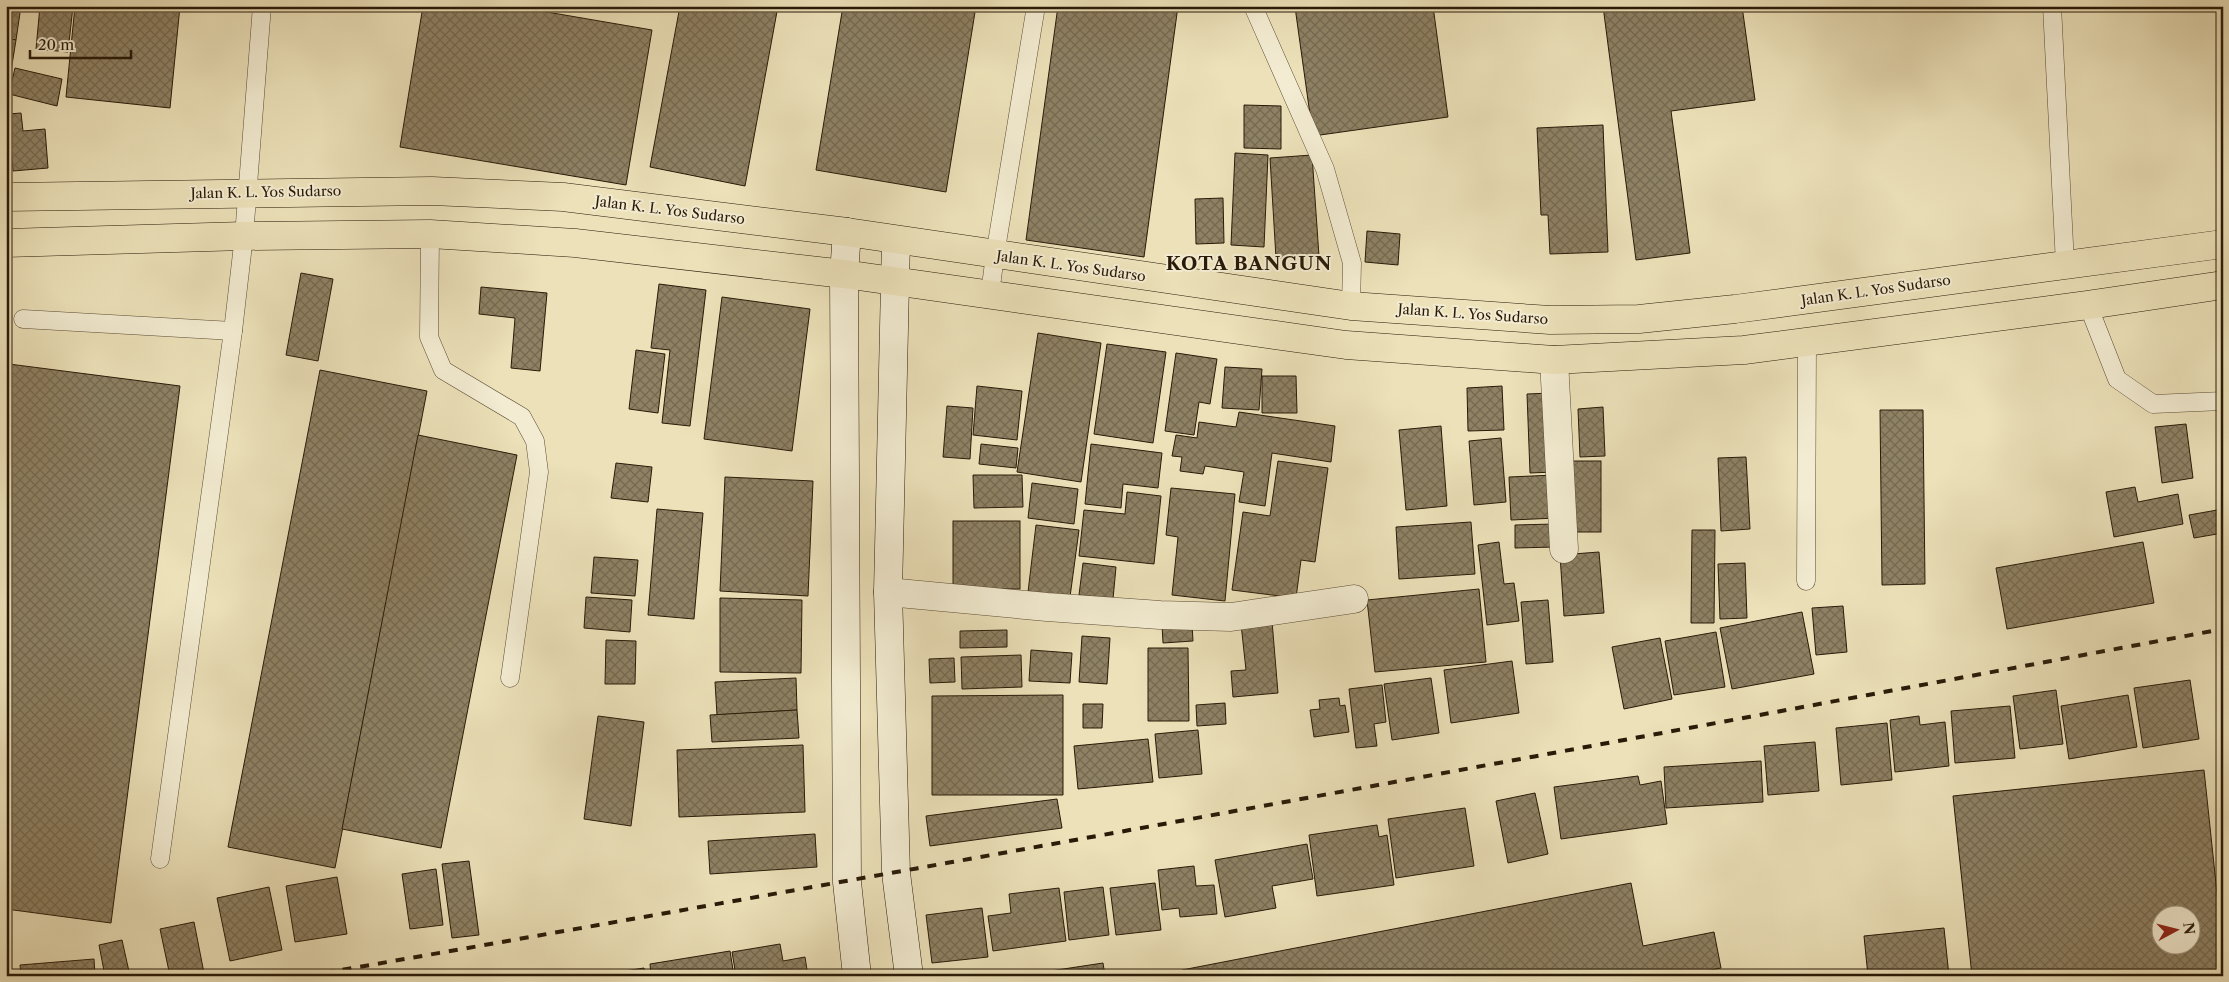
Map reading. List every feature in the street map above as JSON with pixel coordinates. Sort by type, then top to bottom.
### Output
[{"type":"highway","name":"Jalan K. L. Yos Sudarso","points":[[6,197],[432,190],[563,197],[847,232],[1351,306],[1550,320],[1639,319],[1734,309],[2223,244]]},
{"type":"highway","points":[[6,243],[244,236],[430,234],[575,243],[844,274],[1346,345],[1554,360],[1744,350],[2088,305],[2223,285]]},
{"type":"street","points":[[847,232],[844,274],[847,882],[857,976]]},
{"type":"street","points":[[896,240],[888,592],[896,873],[909,976]]},
{"type":"street","points":[[1554,360],[1564,549]]},
{"type":"street","points":[[888,592],[1047,607],[1160,615],[1231,617],[1306,608],[1354,599]]},
{"type":"lane","points":[[160,858],[233,331],[244,236],[262,6]]},
{"type":"lane","points":[[990,294],[1036,6]]},
{"type":"lane","points":[[1253,6],[1325,170],[1352,263],[1351,306]]},
{"type":"lane","points":[[2052,6],[2065,264]]},
{"type":"lane","points":[[430,234],[428,337],[434,353],[443,370],[522,417],[535,441],[539,472],[510,678]]},
{"type":"lane","points":[[2088,305],[2116,379],[2153,404],[2223,401]]},
{"type":"lane","points":[[23,319],[233,331]]},
{"type":"lane","points":[[1806,581],[1807,342]]},
{"type":"building","points":[[6,6],[21,6],[16,40],[6,38]]},
{"type":"building","points":[[40,6],[73,6],[68,52],[36,49]]},
{"type":"building","points":[[75,6],[180,6],[170,108],[66,97]]},
{"type":"building","points":[[423,6],[512,6],[652,30],[626,185],[400,147]]},
{"type":"building","points":[[680,6],[778,6],[745,186],[650,167]]},
{"type":"building","points":[[843,6],[976,6],[946,192],[816,170]]},
{"type":"building","points":[[1058,6],[1178,6],[1144,257],[1026,240]]},
{"type":"building","points":[[1433,6],[1448,117],[1313,136],[1295,7]]},
{"type":"building","points":[[1603,6],[1742,6],[1755,100],[1671,111],[1690,253],[1636,260]]},
{"type":"building","points":[[6,38],[16,40],[7,96],[6,96]]},
{"type":"building","points":[[15,68],[62,79],[57,106],[9,94]]},
{"type":"building","points":[[1244,105],[1281,106],[1281,149],[1244,148]]},
{"type":"building","points":[[21,113],[23,131],[45,129],[48,168],[13,171],[8,114]]},
{"type":"building","points":[[1603,125],[1608,252],[1550,254],[1548,215],[1541,215],[1537,128]]},
{"type":"building","points":[[1235,153],[1268,155],[1264,247],[1231,245]]},
{"type":"building","points":[[1312,155],[1319,256],[1276,258],[1270,158]]},
{"type":"building","points":[[1223,198],[1224,243],[1196,244],[1195,199]]},
{"type":"building","points":[[1367,231],[1400,234],[1398,265],[1365,262]]},
{"type":"building","points":[[301,273],[333,279],[318,361],[286,355]]},
{"type":"building","points":[[659,284],[706,290],[690,426],[662,423],[670,350],[651,348]]},
{"type":"building","points":[[481,287],[547,293],[540,371],[511,368],[515,318],[479,314]]},
{"type":"building","points":[[722,297],[810,309],[792,451],[704,439]]},
{"type":"building","points":[[1038,333],[1101,343],[1081,482],[1017,472]]},
{"type":"building","points":[[1107,344],[1166,352],[1153,443],[1094,434]]},
{"type":"building","points":[[636,350],[665,354],[658,413],[629,409]]},
{"type":"building","points":[[1176,353],[1217,359],[1210,404],[1199,402],[1194,435],[1165,431]]},
{"type":"building","points":[[9,364],[180,386],[111,923],[6,909],[6,382]]},
{"type":"building","points":[[1225,367],[1262,369],[1259,410],[1222,408]]},
{"type":"building","points":[[320,370],[427,391],[335,868],[228,847]]},
{"type":"building","points":[[1262,376],[1296,376],[1297,413],[1262,413]]},
{"type":"building","points":[[977,386],[1022,391],[1017,440],[973,435]]},
{"type":"building","points":[[1502,386],[1504,430],[1468,431],[1467,388]]},
{"type":"building","points":[[1551,393],[1554,472],[1530,473],[1527,394]]},
{"type":"building","points":[[947,406],[973,408],[970,459],[943,457]]},
{"type":"building","points":[[1603,407],[1605,456],[1580,457],[1578,409]]},
{"type":"building","points":[[1880,410],[1923,410],[1925,584],[1882,585]]},
{"type":"building","points":[[1239,412],[1335,426],[1331,462],[1272,453],[1265,506],[1239,502],[1244,472],[1205,466],[1203,474],[1180,471],[1182,457],[1172,456],[1176,435],[1197,438],[1199,422],[1236,427]]},
{"type":"building","points":[[2186,424],[2193,478],[2162,483],[2155,427]]},
{"type":"building","points":[[1441,426],[1447,506],[1406,510],[1399,430]]},
{"type":"building","points":[[418,435],[517,455],[441,848],[342,829]]},
{"type":"building","points":[[1501,438],[1506,502],[1474,505],[1469,441]]},
{"type":"building","points":[[981,444],[1018,448],[1016,468],[979,464]]},
{"type":"building","points":[[1091,444],[1162,453],[1158,488],[1123,484],[1121,508],[1085,504]]},
{"type":"building","points":[[1746,457],[1750,529],[1721,531],[1718,458]]},
{"type":"building","points":[[1278,461],[1328,468],[1315,562],[1301,560],[1296,598],[1232,590],[1243,512],[1270,516]]},
{"type":"building","points":[[1570,461],[1601,461],[1601,532],[1570,532]]},
{"type":"building","points":[[616,463],[652,467],[648,502],[611,498]]},
{"type":"building","points":[[973,475],[1022,475],[1023,507],[974,508]]},
{"type":"building","points":[[1555,475],[1557,518],[1511,520],[1509,477]]},
{"type":"building","points":[[725,477],[813,481],[808,596],[720,591]]},
{"type":"building","points":[[1032,483],[1078,489],[1074,524],[1028,518]]},
{"type":"building","points":[[2135,487],[2138,502],[2178,494],[2183,524],[2114,537],[2106,492]]},
{"type":"building","points":[[1171,488],[1235,494],[1225,601],[1172,595],[1178,537],[1166,535]]},
{"type":"building","points":[[1127,492],[1161,496],[1154,564],[1079,556],[1084,510],[1125,514]]},
{"type":"building","points":[[657,509],[703,513],[694,619],[648,615]]},
{"type":"building","points":[[2223,509],[2223,533],[2194,538],[2189,515]]},
{"type":"building","points":[[953,521],[1020,521],[1020,589],[953,589]]},
{"type":"building","points":[[1471,522],[1475,574],[1399,579],[1396,527]]},
{"type":"building","points":[[1555,524],[1556,547],[1515,548],[1515,525]]},
{"type":"building","points":[[1036,525],[1079,530],[1070,597],[1028,592]]},
{"type":"building","points":[[1692,530],[1715,530],[1714,623],[1691,623]]},
{"type":"building","points":[[1499,542],[1504,584],[1514,583],[1519,621],[1487,625],[1478,545]]},
{"type":"building","points":[[2143,542],[2154,603],[2007,629],[1996,568]]},
{"type":"building","points":[[1599,552],[1604,613],[1564,616],[1560,555]]},
{"type":"building","points":[[594,557],[638,560],[635,596],[591,593]]},
{"type":"building","points":[[1083,563],[1116,567],[1113,599],[1079,595]]},
{"type":"building","points":[[1745,563],[1747,618],[1720,619],[1718,564]]},
{"type":"building","points":[[1479,589],[1486,662],[1375,672],[1367,600]]},
{"type":"building","points":[[586,597],[632,600],[630,632],[584,628]]},
{"type":"building","points":[[720,598],[802,600],[801,673],[720,672]]},
{"type":"building","points":[[1548,600],[1553,662],[1526,664],[1521,602]]},
{"type":"building","points":[[1843,606],[1847,652],[1816,655],[1812,608]]},
{"type":"building","points":[[1802,612],[1814,674],[1732,689],[1720,628]]},
{"type":"building","points":[[1272,621],[1278,693],[1233,697],[1231,671],[1246,670],[1241,624]]},
{"type":"building","points":[[1192,624],[1193,641],[1163,643],[1162,625]]},
{"type":"building","points":[[1007,630],[1007,647],[960,648],[960,631]]},
{"type":"building","points":[[1716,632],[1725,687],[1674,695],[1665,641]]},
{"type":"building","points":[[1082,636],[1110,638],[1107,684],[1079,682]]},
{"type":"building","points":[[1660,638],[1672,699],[1624,709],[1612,647]]},
{"type":"building","points":[[606,640],[636,641],[635,684],[605,684]]},
{"type":"building","points":[[1148,648],[1188,648],[1189,721],[1148,721]]},
{"type":"building","points":[[1031,650],[1072,653],[1070,683],[1029,681]]},
{"type":"building","points":[[1021,655],[1022,687],[962,689],[961,657]]},
{"type":"building","points":[[954,658],[955,682],[930,683],[929,659]]},
{"type":"building","points":[[1512,661],[1519,713],[1451,723],[1444,670]]},
{"type":"building","points":[[796,678],[797,710],[717,715],[715,682]]},
{"type":"building","points":[[1431,678],[1439,733],[1392,740],[1384,684]]},
{"type":"building","points":[[2190,680],[2199,739],[2143,748],[2134,688]]},
{"type":"building","points":[[1382,685],[1386,722],[1374,724],[1377,746],[1356,748],[1349,689]]},
{"type":"building","points":[[2056,690],[2063,744],[2020,749],[2013,696]]},
{"type":"building","points":[[1063,695],[1063,795],[932,795],[932,696]]},
{"type":"building","points":[[2128,695],[2137,747],[2069,759],[2061,706]]},
{"type":"building","points":[[1339,698],[1340,706],[1345,705],[1349,732],[1314,737],[1310,710],[1320,709],[1319,700]]},
{"type":"building","points":[[1225,703],[1226,724],[1197,726],[1196,705]]},
{"type":"building","points":[[1083,704],[1103,704],[1102,728],[1083,728]]},
{"type":"building","points":[[2010,706],[2015,758],[1955,763],[1951,711]]},
{"type":"building","points":[[797,710],[799,738],[712,742],[710,715]]},
{"type":"building","points":[[598,716],[644,722],[631,826],[584,819]]},
{"type":"building","points":[[1919,716],[1920,725],[1945,722],[1949,766],[1895,772],[1890,720]]},
{"type":"building","points":[[1887,723],[1892,780],[1841,785],[1836,728]]},
{"type":"building","points":[[1198,730],[1202,774],[1159,778],[1155,734]]},
{"type":"building","points":[[1148,739],[1153,782],[1078,789],[1074,746]]},
{"type":"building","points":[[1815,742],[1819,791],[1768,795],[1764,746]]},
{"type":"building","points":[[803,745],[805,812],[679,817],[677,750]]},
{"type":"building","points":[[1761,761],[1763,802],[1666,808],[1664,767]]},
{"type":"building","points":[[2204,770],[2223,950],[2223,976],[1972,976],[1953,796]]},
{"type":"building","points":[[1638,776],[1640,785],[1661,781],[1667,824],[1561,839],[1554,787]]},
{"type":"building","points":[[1535,793],[1548,854],[1508,863],[1496,801]]},
{"type":"building","points":[[1057,799],[1062,828],[930,846],[926,816]]},
{"type":"building","points":[[1465,808],[1474,866],[1396,878],[1388,819]]},
{"type":"building","points":[[1377,825],[1379,837],[1387,835],[1394,885],[1317,896],[1309,835]]},
{"type":"building","points":[[815,834],[817,867],[710,874],[708,841]]},
{"type":"building","points":[[1307,844],[1313,879],[1272,886],[1276,908],[1225,917],[1215,860]]},
{"type":"building","points":[[469,861],[479,935],[452,938],[442,864]]},
{"type":"building","points":[[1194,866],[1196,886],[1214,885],[1217,914],[1180,917],[1179,908],[1162,910],[1158,870]]},
{"type":"building","points":[[436,869],[443,925],[410,929],[402,874]]},
{"type":"building","points":[[337,877],[347,934],[295,942],[286,886]]},
{"type":"building","points":[[1155,883],[1161,930],[1116,935],[1110,888]]},
{"type":"building","points":[[1631,883],[1643,946],[1714,932],[1721,968],[1678,976],[1184,976],[1182,970]]},
{"type":"building","points":[[269,887],[282,950],[230,961],[217,898]]},
{"type":"building","points":[[1103,887],[1109,935],[1069,940],[1064,892]]},
{"type":"building","points":[[1059,888],[1066,941],[993,951],[988,916],[1011,913],[1009,894]]},
{"type":"building","points":[[982,908],[988,957],[932,963],[926,915]]},
{"type":"building","points":[[194,922],[204,973],[170,976],[160,929]]},
{"type":"building","points":[[1944,928],[1949,976],[1868,976],[1864,936]]},
{"type":"building","points":[[122,940],[130,976],[105,976],[99,945]]},
{"type":"building","points":[[780,944],[783,961],[805,957],[808,976],[736,976],[732,952]]},
{"type":"building","points":[[730,951],[734,976],[651,976],[650,964]]},
{"type":"building","points":[[94,959],[95,976],[21,976],[20,965]]},
{"type":"building","points":[[1103,963],[1105,976],[1037,976],[1037,973]]},
{"type":"building","points":[[644,968],[645,976],[599,976],[599,975]]},
{"type":"railway","points":[[307,976],[1265,806],[2223,629]]},
{"type":"district","name":"KOTA BANGUN","points":[[1249,263]]}]
